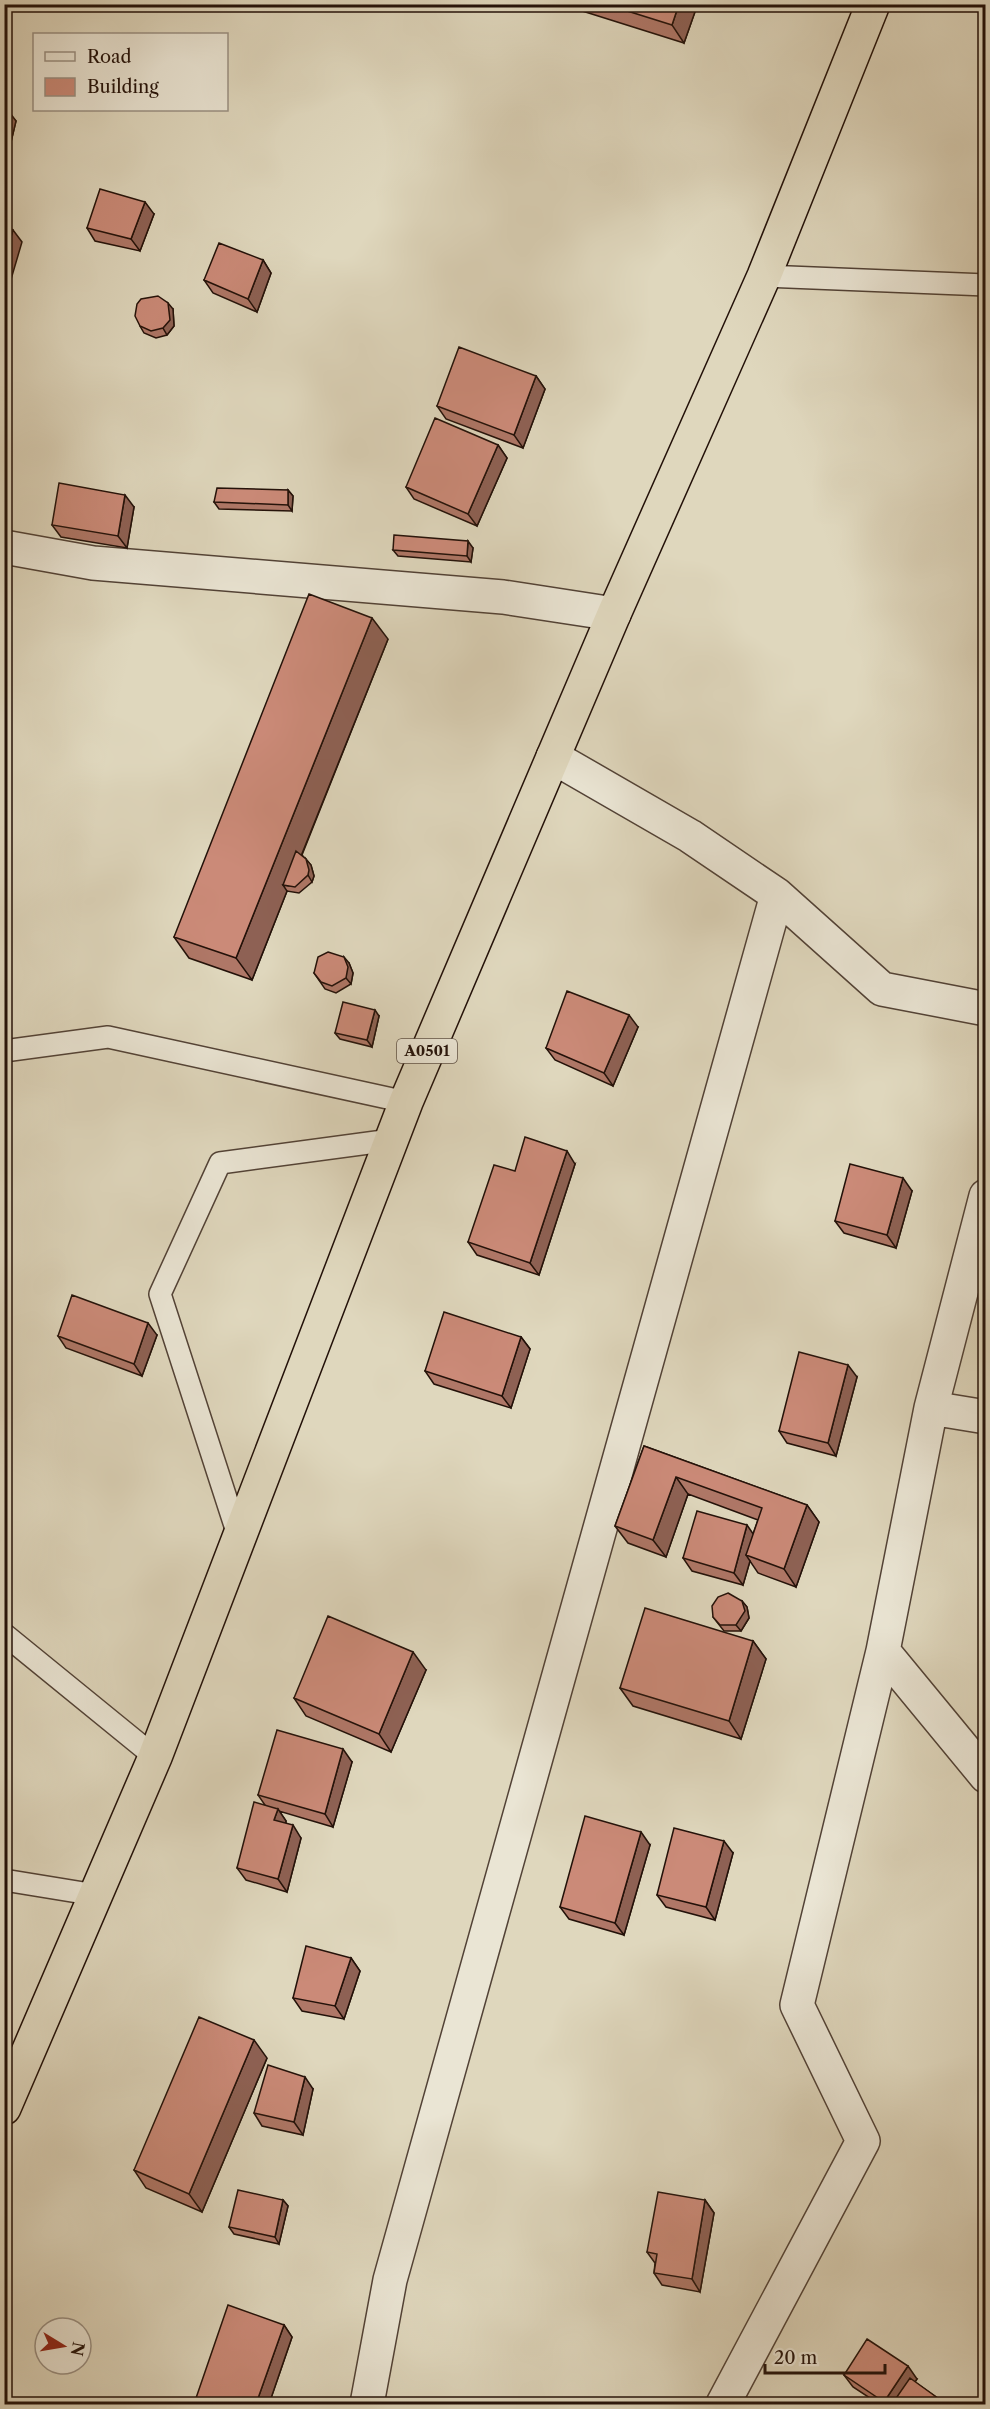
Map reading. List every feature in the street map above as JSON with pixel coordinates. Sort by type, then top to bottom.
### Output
[{"type":"highway","name":"A0501","points":[[4,2108],[155,1757],[406,1102],[614,614],[764,276],[873,4]]},
{"type":"street","points":[[4,547],[93,562],[503,597],[614,614]]},
{"type":"street","points":[[553,757],[690,836],[777,895],[882,989],[986,1009]]},
{"type":"street","points":[[367,2404],[390,2280],[777,895]]},
{"type":"street","points":[[723,2404],[862,2141],[798,2005],[883,1651],[931,1408],[986,1196]]},
{"type":"street","points":[[931,1408],[986,1417]]},
{"type":"street","points":[[883,1651],[986,1776]]},
{"type":"lane","points":[[764,276],[986,285]]},
{"type":"lane","points":[[4,1051],[108,1037],[406,1102]]},
{"type":"lane","points":[[239,1538],[160,1294],[220,1163],[392,1140]]},
{"type":"lane","points":[[4,1634],[155,1757]]},
{"type":"lane","points":[[4,1880],[96,1895]]},
{"type":"building","points":[[605,4],[679,4],[672,25]]},
{"type":"building","points":[[100,189],[145,202],[131,239],[87,228]]},
{"type":"building","points":[[4,227],[13,230],[4,260]]},
{"type":"building","points":[[219,243],[263,260],[248,299],[204,280]]},
{"type":"building","points":[[158,296],[168,303],[170,320],[163,328],[151,331],[140,326],[135,316],[137,304],[141,299]]},
{"type":"building","points":[[459,347],[536,376],[514,435],[437,406]]},
{"type":"building","points":[[435,418],[498,445],[468,514],[406,487]]},
{"type":"building","points":[[59,483],[125,495],[118,536],[52,525]]},
{"type":"building","points":[[217,488],[288,490],[288,505],[214,502]]},
{"type":"building","points":[[394,535],[468,541],[467,556],[393,550]]},
{"type":"building","points":[[309,594],[372,618],[236,958],[174,937]]},
{"type":"building","points":[[296,851],[306,859],[308,875],[295,887],[283,885]]},
{"type":"building","points":[[328,952],[344,957],[348,967],[346,978],[332,986],[321,982],[314,973],[318,957]]},
{"type":"building","points":[[567,991],[629,1015],[604,1073],[546,1048]]},
{"type":"building","points":[[343,1002],[375,1010],[367,1040],[335,1033]]},
{"type":"building","points":[[525,1137],[567,1151],[530,1263],[468,1242],[494,1165],[515,1171]]},
{"type":"building","points":[[850,1164],[903,1178],[887,1235],[835,1221]]},
{"type":"building","points":[[72,1295],[148,1323],[134,1364],[58,1336]]},
{"type":"building","points":[[444,1312],[521,1337],[502,1396],[425,1371]]},
{"type":"building","points":[[799,1352],[848,1365],[828,1443],[779,1431]]},
{"type":"building","points":[[644,1446],[807,1505],[784,1569],[746,1555],[762,1508],[676,1477],[653,1540],[615,1526]]},
{"type":"building","points":[[697,1511],[747,1525],[734,1573],[683,1558]]},
{"type":"building","points":[[728,1593],[742,1601],[745,1611],[736,1625],[720,1625],[713,1617],[712,1606],[718,1597]]},
{"type":"building","points":[[645,1608],[753,1641],[729,1721],[620,1688]]},
{"type":"building","points":[[328,1616],[413,1652],[379,1734],[294,1698]]},
{"type":"building","points":[[277,1730],[343,1749],[325,1814],[258,1795]]},
{"type":"building","points":[[254,1802],[278,1809],[274,1820],[293,1825],[278,1879],[237,1868]]},
{"type":"building","points":[[585,1816],[641,1832],[615,1923],[560,1907]]},
{"type":"building","points":[[674,1828],[724,1841],[706,1907],[657,1895]]},
{"type":"building","points":[[306,1946],[351,1958],[335,2006],[293,1998]]},
{"type":"building","points":[[199,2017],[254,2040],[189,2194],[134,2170]]},
{"type":"building","points":[[268,2065],[305,2077],[294,2122],[254,2113]]},
{"type":"building","points":[[238,2190],[283,2200],[275,2237],[229,2227]]},
{"type":"building","points":[[658,2192],[705,2200],[692,2279],[654,2273],[657,2254],[647,2252]]},
{"type":"building","points":[[228,2305],[284,2325],[256,2404],[207,2404],[195,2401]]},
{"type":"building","points":[[867,2339],[908,2366],[884,2402],[844,2375]]},
{"type":"building","points":[[910,2378],[946,2404],[892,2404]]}]
